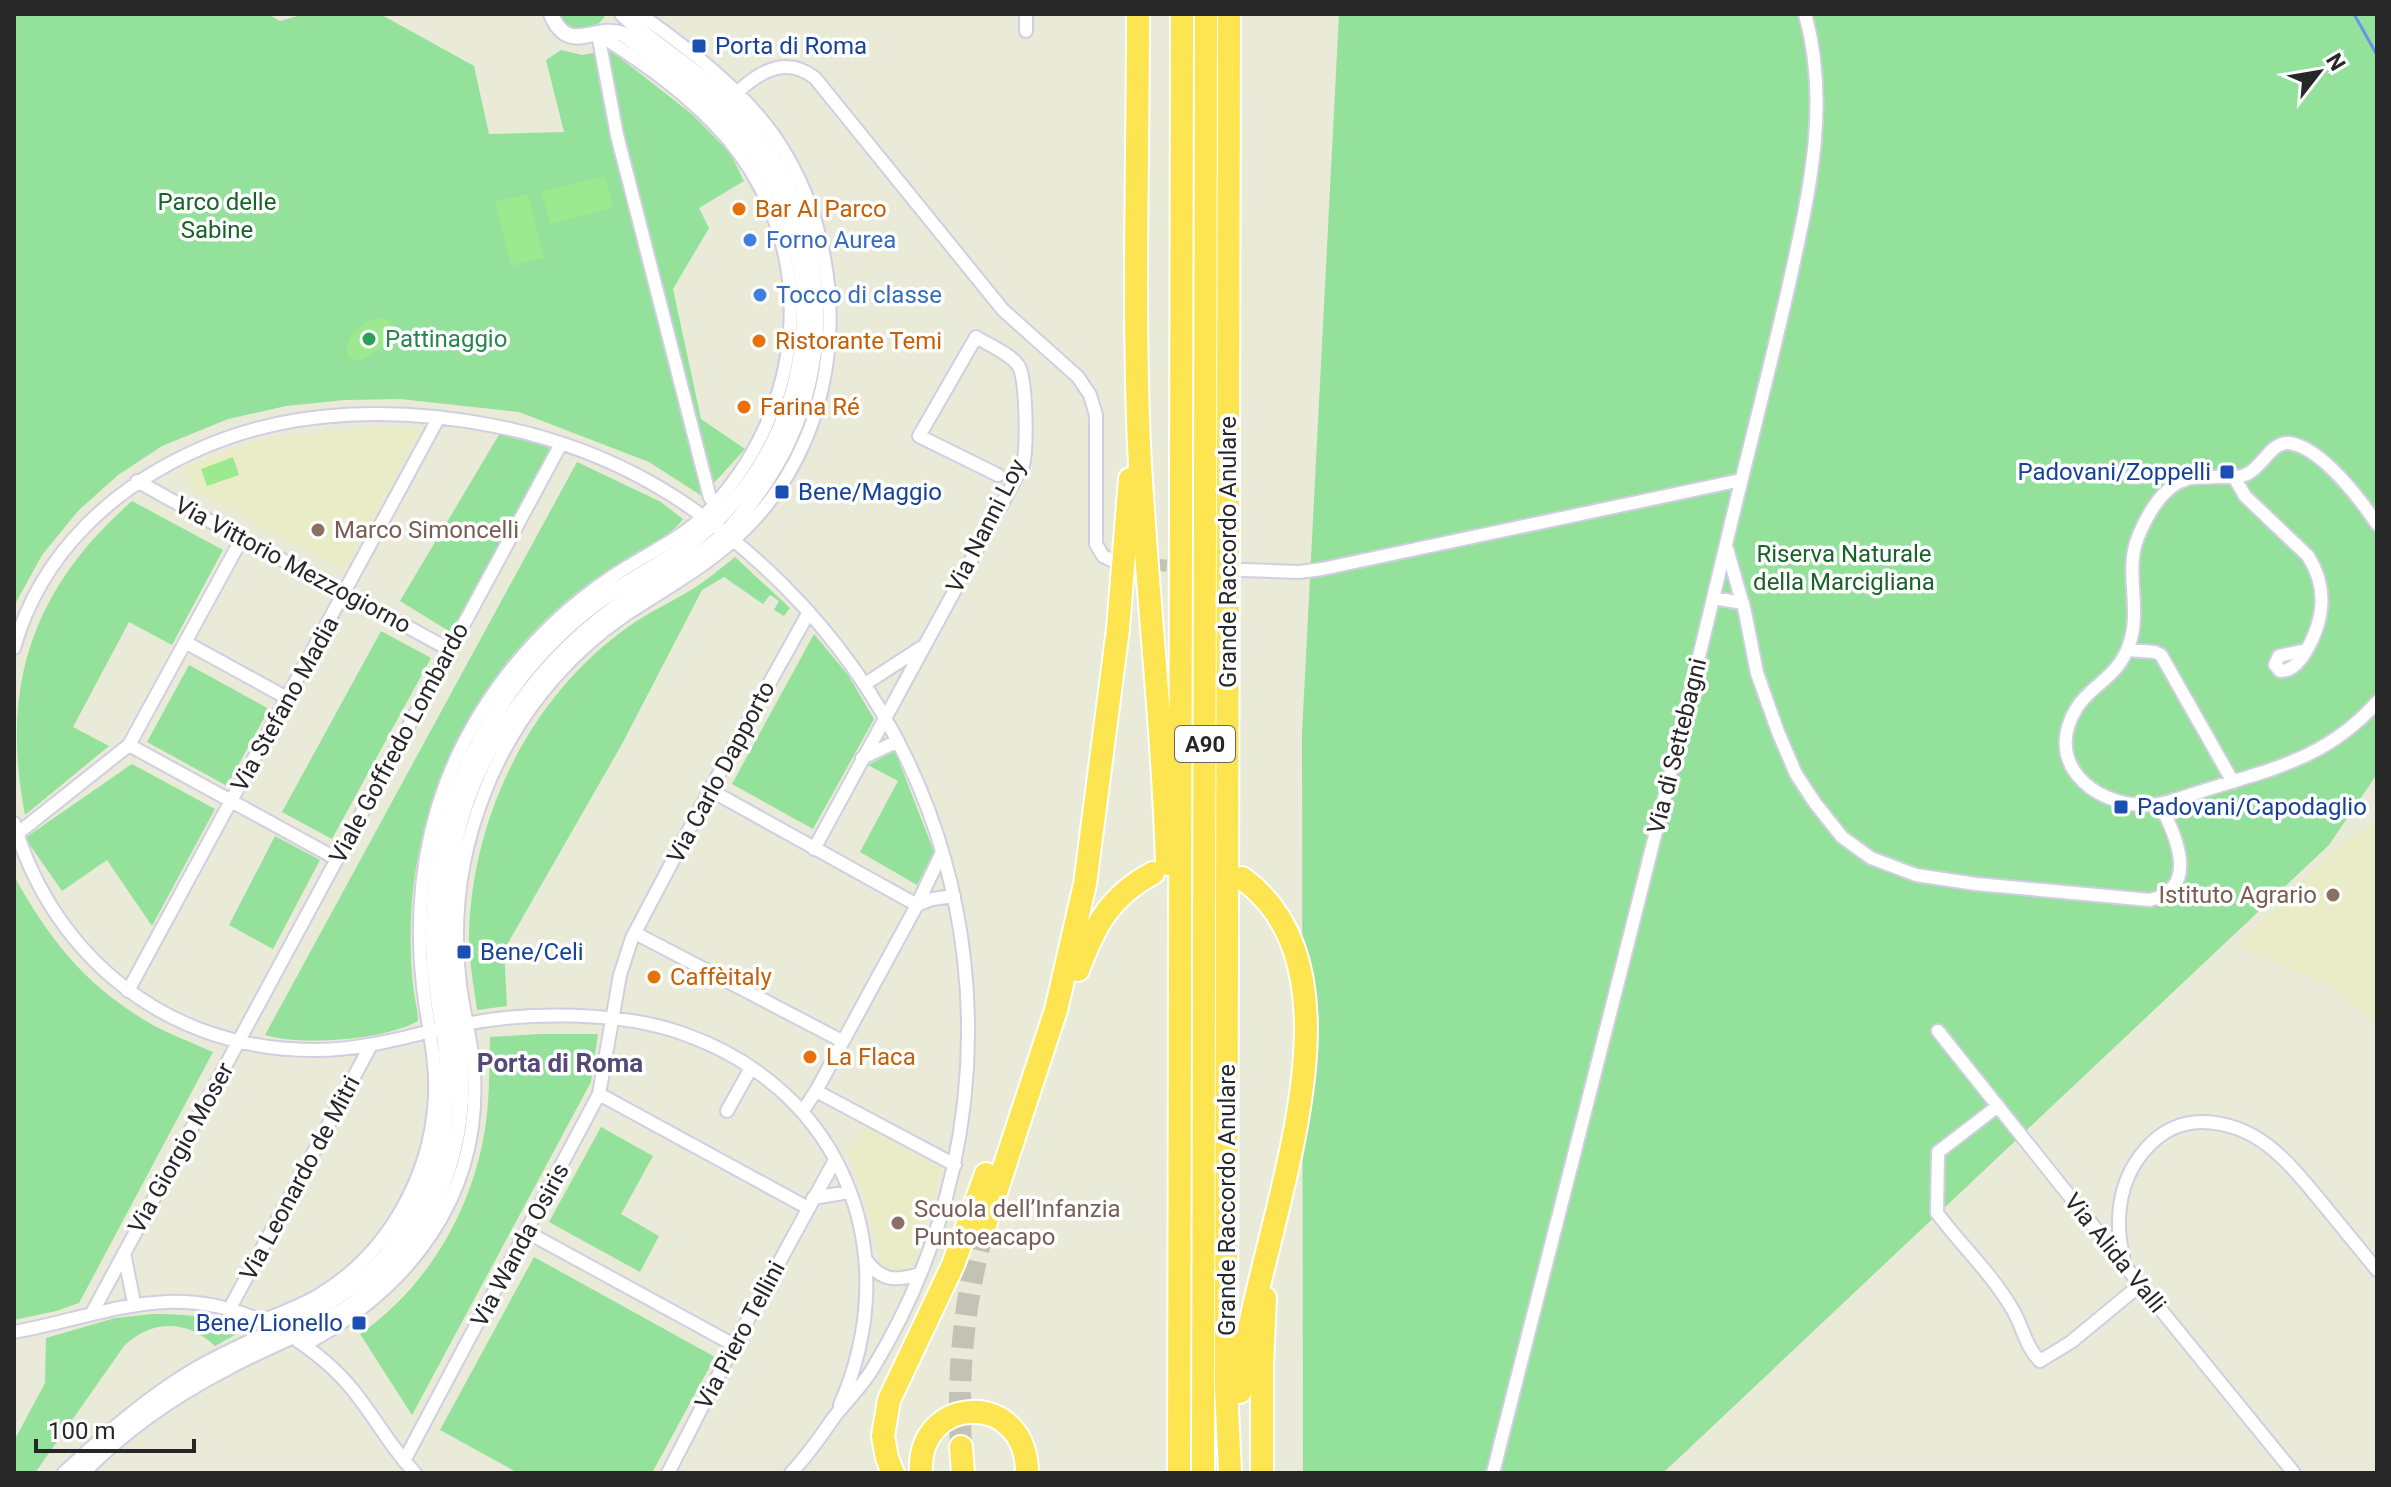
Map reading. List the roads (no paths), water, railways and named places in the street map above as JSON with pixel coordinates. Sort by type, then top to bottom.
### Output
[{"type":"highway","points":[[1138,14],[1138,378],[1142,504],[1166,824],[1168,1053],[1181,1149]]},
{"type":"highway","points":[[1138,133],[1148,14]]},
{"type":"highway","name":"Grande Raccordo Anulare","points":[[1179,1473],[1182,14]]},
{"type":"highway","name":"Grande Raccordo Anulare","points":[[1203,1473],[1206,14]]},
{"type":"highway","name":"Grande Raccordo Anulare","points":[[1229,14],[1226,1402],[1232,1473]]},
{"type":"highway","points":[[1227,292],[1241,14]]},
{"type":"highway","points":[[985,1225],[1026,1104],[1067,967],[1085,884],[1118,629],[1138,378]]},
{"type":"highway","points":[[893,1473],[883,1436],[889,1400],[953,1265],[1046,1000],[1098,781]]},
{"type":"highway","points":[[1026,1104],[1098,923],[1125,891],[1153,873]]},
{"type":"highway","points":[[1232,1473],[1243,1351],[1305,1070],[1307,1035],[1304,986],[1296,955],[1281,921],[1263,896],[1242,878]]},
{"type":"highway","points":[[1262,1473],[1264,1318],[1281,1188]]},
{"type":"highway","points":[[921,1473],[923,1448],[933,1430],[952,1417],[973,1411],[995,1416],[1013,1428],[1025,1449],[1027,1473]]},
{"type":"highway","points":[[961,1447],[963,1473]]},
{"type":"street","points":[[448,1027],[433,959],[443,881],[468,799],[492,745],[542,673],[590,618],[706,549],[720,528],[752,501],[789,442],[803,346],[803,286],[792,231],[769,178],[739,133],[684,79],[623,34],[612,31],[588,38],[568,35],[560,29],[551,14]]},
{"type":"street","points":[[598,34],[606,29],[614,14]]},
{"type":"street","points":[[622,14],[704,78],[729,102],[763,143],[791,190],[806,232],[817,299],[816,348],[797,402]]},
{"type":"street","points":[[65,1473],[120,1422],[177,1381],[230,1350],[330,1301],[441,1218],[457,1182],[449,1140],[448,1027],[458,964],[459,894],[474,822],[485,792],[513,735],[562,669],[613,624],[713,559],[720,528],[747,462],[767,425],[797,402],[829,349],[830,293],[822,241],[800,181],[774,136],[745,101],[693,54],[640,14]]},
{"type":"street","points":[[1026,14],[1026,31]]},
{"type":"street","name":"Via di Settebagni","points":[[1493,1473],[1629,946],[1804,219],[1815,153],[1818,107],[1817,76],[1805,14]]},
{"type":"street","points":[[598,34],[617,135],[710,498]]},
{"type":"street","points":[[740,90],[760,73],[776,67],[800,69],[815,78],[1003,310],[1078,377],[1090,395],[1096,415],[1096,544],[1103,556],[1114,561]]},
{"type":"street","name":"Via Nanni Loy","points":[[814,849],[1025,457],[1021,371],[1012,360],[976,337],[919,436],[998,475]]},
{"type":"street","points":[[14,648],[38,587],[62,551],[96,514],[137,481],[175,459],[217,441],[274,424],[359,415],[439,417],[514,430],[628,470],[720,528],[809,612],[865,684],[898,741],[942,852],[954,896],[970,1014],[965,1108],[955,1165],[920,1274],[875,1366],[791,1473]]},
{"type":"street","name":"Via Stefano Madia","points":[[128,991],[439,417]]},
{"type":"street","points":[[2377,524],[2340,479],[2300,446],[2287,442],[2279,444],[2251,472],[2234,477],[2189,478],[2173,485],[2147,517],[2137,539],[2133,562],[2135,617],[2128,650],[2112,673],[2074,712],[2067,737],[2068,757],[2081,781],[2096,793],[2125,803],[2160,804],[2289,765],[2327,745],[2377,702]]},
{"type":"street","name":"Viale Goffredo Lombardo","points":[[239,1043],[448,649],[561,444]]},
{"type":"street","points":[[2131,477],[2177,474],[2183,481]]},
{"type":"street","points":[[2234,477],[2245,496],[2308,556],[2315,568],[2321,589],[2321,617],[2306,650]]},
{"type":"street","points":[[1243,570],[1299,572],[1322,569],[1741,480]]},
{"type":"street","name":"Via Vittorio Mezzogiorno","points":[[137,481],[241,540],[448,649]]},
{"type":"street","points":[[82,1473],[119,1438],[196,1385],[298,1341],[345,1310],[374,1285],[419,1205],[474,1080],[448,1027],[420,957],[422,890],[427,851],[444,789],[477,718],[531,645],[591,591],[689,528],[720,528]]},
{"type":"street","points":[[241,540],[129,745],[16,828],[40,887],[62,923],[95,963],[128,991],[175,1018],[239,1043],[318,1050],[371,1045],[448,1027],[541,1017],[612,1020],[678,1032],[716,1047],[751,1068],[779,1089],[821,1136],[849,1192],[861,1229],[868,1304],[849,1385],[833,1419]]},
{"type":"street","points":[[1726,546],[1743,603],[1757,673],[1796,774],[1842,837],[1871,858],[1928,877],[2150,900],[2169,890],[2180,871],[2179,847],[2160,804]]},
{"type":"street","points":[[590,618],[591,591]]},
{"type":"street","points":[[1713,598],[1743,603]]},
{"type":"street","name":"Via Carlo Dapporto","points":[[612,1020],[621,966],[635,933],[809,612]]},
{"type":"street","points":[[590,618],[613,624]]},
{"type":"street","points":[[185,642],[287,698]]},
{"type":"street","name":"Via Nanni Loy","points":[[865,684],[924,646]]},
{"type":"street","points":[[2128,650],[2161,655],[2233,782]]},
{"type":"street","points":[[862,758],[898,741]]},
{"type":"street","points":[[129,745],[337,859]]},
{"type":"street","points":[[710,790],[917,905],[954,896]]},
{"type":"street","points":[[802,1112],[917,905],[942,852]]},
{"type":"street","points":[[422,890],[443,881]]},
{"type":"street","points":[[443,881],[459,894]]},
{"type":"street","points":[[635,933],[842,1041]]},
{"type":"street","name":"Via Wanda Osiris","points":[[404,1461],[599,1094],[612,1020]]},
{"type":"street","name":"Via Alida Valli","points":[[1938,1031],[2294,1473]]},
{"type":"street","name":"Via Giorgio Moser","points":[[92,1313],[239,1043]]},
{"type":"street","name":"Via Leonardo de Mitri","points":[[229,1310],[371,1045]]},
{"type":"street","points":[[727,1111],[751,1068]]},
{"type":"street","points":[[816,1091],[955,1165]]},
{"type":"street","points":[[599,1094],[810,1203],[849,1192]]},
{"type":"street","points":[[1998,1106],[1938,1152],[1937,1213],[2014,1310],[2029,1350],[2040,1361],[2071,1342],[2140,1285]]},
{"type":"street","points":[[2126,1267],[2118,1233],[2118,1218],[2127,1179],[2140,1156],[2158,1137],[2180,1125],[2195,1122],[2228,1124],[2278,1151],[2377,1270]]},
{"type":"street","name":"Via Piero Tellini","points":[[668,1473],[835,1160]]},
{"type":"street","points":[[527,1232],[734,1345]]},
{"type":"street","name":"Via Giorgio Moser","points":[[124,1253],[134,1303]]},
{"type":"street","points":[[261,1321],[322,1293],[351,1271],[393,1256]]},
{"type":"street","points":[[866,1260],[878,1274],[890,1280],[920,1274]]},
{"type":"street","points":[[14,1332],[134,1303],[189,1302],[229,1310],[261,1321],[298,1341],[327,1363],[356,1393],[415,1473]]},
{"type":"waterway","points":[[2354,14],[2377,55]]},
{"type":"tunnel","points":[[1119,562],[1184,567]]},
{"type":"tunnel","points":[[961,1447],[960,1391],[967,1307],[985,1225]]},
{"type":"place","name":"Porta di Roma","points":[[699,46]]},
{"type":"place","name":"Bar Al Parco","points":[[739,209]]},
{"type":"place","name":"Forno Aurea","points":[[750,240]]},
{"type":"place","name":"Tocco di classe","points":[[760,295]]},
{"type":"place","name":"Pattinaggio","points":[[369,339]]},
{"type":"place","name":"Ristorante Temi","points":[[759,341]]},
{"type":"place","name":"Farina Ré","points":[[744,407]]},
{"type":"place","name":"Padovani/Zoppelli","points":[[2227,472]]},
{"type":"place","name":"Bene/Maggio","points":[[782,492]]},
{"type":"place","name":"Marco Simoncelli","points":[[318,530]]},
{"type":"place","name":"Padovani/Capodaglio","points":[[2121,807]]},
{"type":"place","name":"Istituto Agrario","points":[[2333,895]]},
{"type":"place","name":"Bene/Celi","points":[[464,952]]},
{"type":"place","name":"Caffèitaly","points":[[654,977]]},
{"type":"place","name":"La Flaca","points":[[810,1057]]},
{"type":"place","name":"Scuola dell’Infanzia Puntoeacapo","points":[[898,1223]]},
{"type":"place","name":"Bene/Lionello","points":[[359,1323]]},
{"type":"district","name":"Porta di Roma","points":[[560,1063]]},
{"type":"park label","name":"Parco delle Sabine","points":[[217,216]]},
{"type":"park label","name":"Riserva Naturale della Marcigliana","points":[[1844,568]]}]
